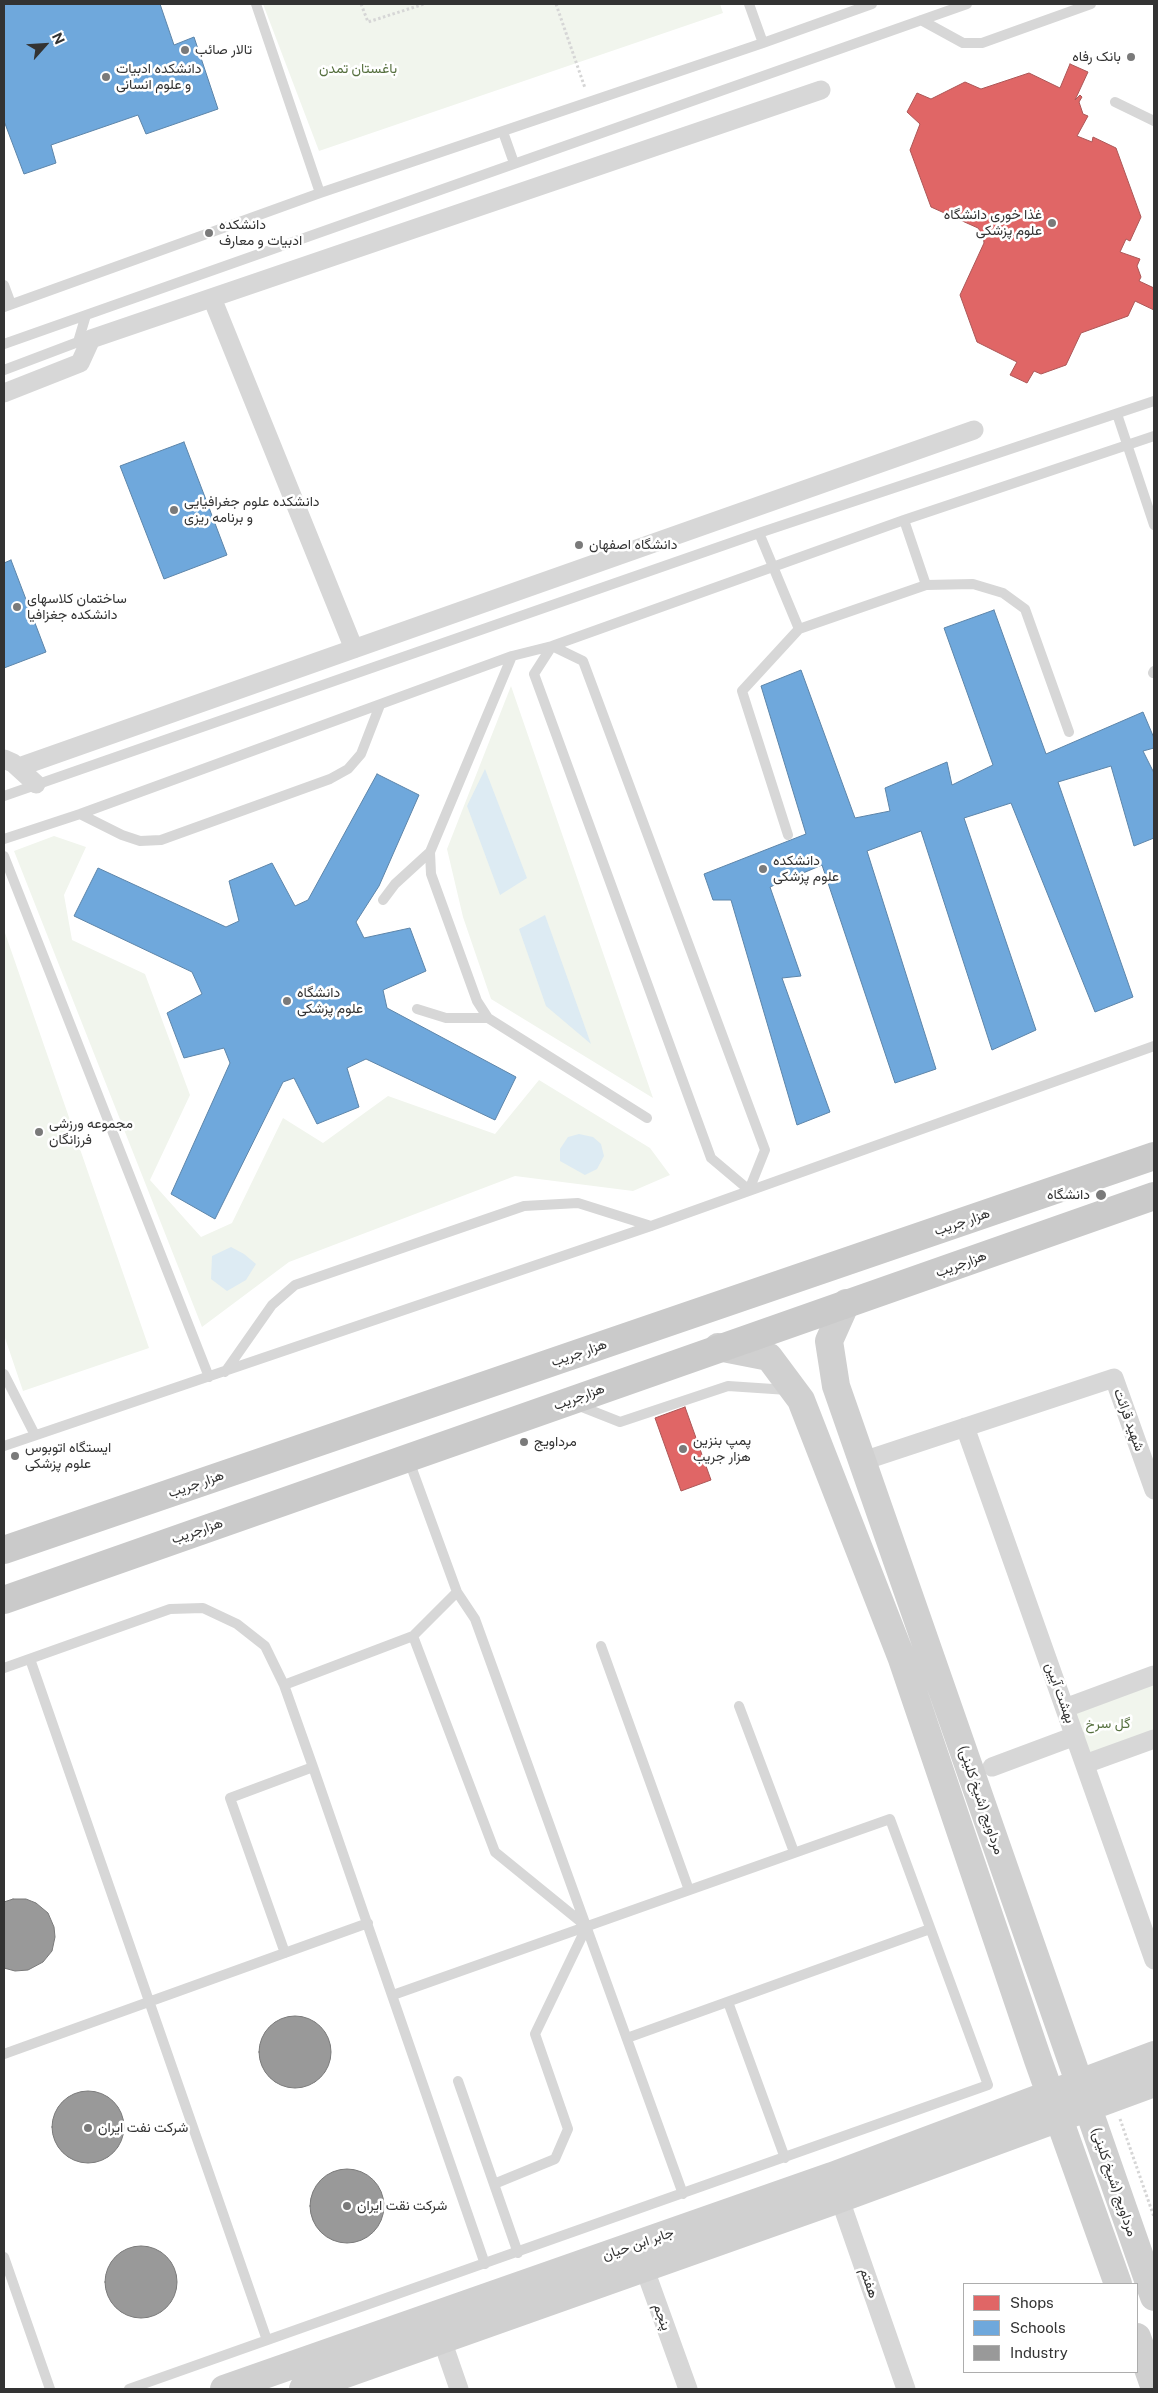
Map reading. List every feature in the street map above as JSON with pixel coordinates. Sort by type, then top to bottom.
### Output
[{"type":"main road","name":"هزار جریب","points":[[4,1550],[1154,1156]]},
{"type":"main road","name":"هزارجریب","points":[[4,1600],[718,1347],[900,1286],[1154,1196]]},
{"type":"main road","name":"مرداویج (شیخ کلینی)","points":[[846,1303],[829,1340],[836,1386],[929,1650],[1094,2097],[1154,2296]]},
{"type":"main road","points":[[718,1347],[769,1357],[801,1400],[902,1659],[1055,2107],[1118,2283]]},
{"type":"main road","points":[[902,1659],[929,1650]]},
{"type":"main road","points":[[1094,2097],[1154,2055]]},
{"type":"main road","points":[[1094,2097],[1154,2083]]},
{"type":"main road","name":"جابر ابن حیان","points":[[231,2388],[640,2257],[836,2188],[1055,2107],[1094,2097]]},
{"type":"main road","name":"جابر ابن حیان","points":[[302,2389],[442,2340],[640,2257]]},
{"type":"main road","points":[[1138,2340],[1154,2386]]},
{"type":"street","points":[[4,393],[80,363],[91,339],[821,90]]},
{"type":"street","points":[[212,298],[354,649]]},
{"type":"street","points":[[11,763],[354,649],[974,430]]},
{"type":"street","points":[[11,763],[36,784]]},
{"type":"street","name":"شهید قرائت","points":[[965,1427],[1114,1378],[1154,1490]]},
{"type":"street","points":[[863,1462],[965,1427]]},
{"type":"street","name":"بهشت آیین","points":[[965,1427],[1154,1960]]},
{"type":"street","points":[[1065,1708],[1154,1675]]},
{"type":"street","points":[[992,1768],[1075,1736]]},
{"type":"street","points":[[1085,1764],[1154,1738]]},
{"type":"street","name":"هفتم","points":[[836,2188],[906,2389]]},
{"type":"street","name":"پنجم","points":[[640,2257],[688,2389]]},
{"type":"street","points":[[442,2340],[459,2389]]},
{"type":"lane","points":[[256,4],[320,193]]},
{"type":"lane","points":[[749,4],[763,43]]},
{"type":"lane","points":[[4,285],[7,306],[320,193],[763,43],[872,4]]},
{"type":"lane","points":[[4,344],[967,4]]},
{"type":"lane","points":[[921,20],[963,43],[982,43],[1091,4]]},
{"type":"lane","points":[[1115,102],[1154,121]]},
{"type":"lane","points":[[503,132],[514,164]]},
{"type":"lane","points":[[4,370],[78,342],[86,315]]},
{"type":"lane","points":[[4,796],[759,533],[1154,401]]},
{"type":"lane","points":[[1117,414],[1154,525]]},
{"type":"lane","points":[[4,840],[512,656],[552,646],[904,520],[1154,436]]},
{"type":"lane","points":[[904,520],[926,586]]},
{"type":"lane","points":[[759,533],[799,629]]},
{"type":"lane","points":[[788,835],[742,692],[799,629],[926,586],[973,584],[1003,593],[1025,609],[1069,732]]},
{"type":"lane","points":[[552,646],[583,660],[765,1150],[749,1190]]},
{"type":"lane","points":[[552,646],[534,674],[711,1158],[749,1190]]},
{"type":"lane","points":[[383,900],[395,884],[430,852],[512,656]]},
{"type":"lane","points":[[80,814],[122,835],[140,840],[161,840],[330,779],[348,769],[361,754],[380,705]]},
{"type":"lane","points":[[430,852],[432,874],[477,1001],[488,1018],[647,1118]]},
{"type":"lane","points":[[4,856],[209,1377]]},
{"type":"lane","points":[[417,1009],[446,1018],[488,1018]]},
{"type":"lane","points":[[4,1446],[650,1226],[1154,1046]]},
{"type":"lane","points":[[225,1372],[272,1305],[295,1285],[515,1209],[524,1206],[578,1204],[650,1226]]},
{"type":"lane","points":[[4,1374],[35,1435]]},
{"type":"lane","points":[[567,1401],[620,1422],[728,1386],[794,1391]]},
{"type":"lane","points":[[408,1457],[457,1592],[475,1619],[683,2194]]},
{"type":"lane","points":[[284,1685],[413,1636],[457,1592]]},
{"type":"lane","points":[[4,1668],[170,1609],[203,1608],[237,1624],[265,1646],[284,1685],[485,2264]]},
{"type":"lane","points":[[413,1636],[495,1852],[586,1926]]},
{"type":"lane","points":[[601,1646],[689,1890]]},
{"type":"lane","points":[[30,1659],[267,2340]]},
{"type":"lane","points":[[738,1706],[794,1852]]},
{"type":"lane","points":[[285,1953],[230,1798],[313,1767]]},
{"type":"lane","points":[[129,2389],[518,2253],[988,2085],[890,1819],[393,1995]]},
{"type":"lane","points":[[4,2054],[368,1923]]},
{"type":"lane","points":[[494,2184],[555,2159],[568,2129],[534,2034],[586,1926]]},
{"type":"lane","points":[[627,2038],[930,1929]]},
{"type":"lane","points":[[728,2002],[785,2158]]},
{"type":"lane","points":[[458,2081],[518,2253]]},
{"type":"lane","points":[[4,2257],[50,2389]]},
{"type":"path","points":[[361,4],[368,22],[424,4]]},
{"type":"path","points":[[556,4],[590,102]]},
{"type":"path","points":[[1094,2097],[1154,2217]]},
{"type":"green space","name":"باغستان تمدن","points":[[263,4],[720,4],[723,13],[319,151]]},
{"type":"green space","points":[[511,686],[653,1098],[491,999],[463,917],[447,849]]},
{"type":"green space","points":[[54,836],[86,847],[64,895],[72,940],[145,974],[190,1095],[150,1180],[201,1237],[232,1223],[283,1118],[323,1143],[388,1096],[495,1134],[539,1080],[650,1148],[670,1175],[633,1191],[515,1176],[289,1262],[202,1327],[14,851]]},
{"type":"green space","name":"مجموعه ورزشی فرزانگان","points":[[4,930],[149,1348],[23,1391],[4,1335]]},
{"type":"green space","name":"گل سرخ","points":[[1154,1675],[1154,1739],[1085,1764],[1065,1708]]},
{"type":"shaded area","points":[[485,769],[527,878],[500,895],[467,806]]},
{"type":"shaded area","points":[[545,915],[591,1044],[546,1006],[519,929]]},
{"type":"shaded area","points":[[579,1134],[593,1137],[601,1144],[604,1156],[597,1169],[585,1175],[560,1161],[560,1149],[568,1137]]},
{"type":"shaded area","points":[[231,1247],[244,1254],[256,1264],[246,1280],[227,1291],[211,1279],[212,1256]]},
{"type":"building: Shops","name":"غذا خوری دانشگاه علوم پزشکی","points":[[1070,64],[1088,72],[1075,100],[1080,95],[1082,97],[1079,102],[1083,114],[1088,116],[1077,136],[1092,142],[1093,137],[1116,148],[1141,217],[1130,241],[1126,239],[1120,252],[1140,259],[1137,266],[1141,277],[1139,281],[1154,288],[1154,310],[1135,301],[1128,316],[1081,333],[1066,365],[1041,374],[1034,371],[1027,383],[1010,375],[1017,362],[977,342],[960,295],[984,243],[983,235],[978,228],[931,207],[910,150],[920,124],[907,112],[917,93],[931,99],[965,82],[981,89],[1029,73],[1060,88]]},
{"type":"building: Shops","name":"پمپ بنزین هزار جریب","points":[[685,1407],[711,1480],[681,1491],[655,1418]]},
{"type":"building: Schools","name":"دانشکده ادبیات و علوم انسانی","points":[[4,4],[160,4],[174,45],[194,37],[218,109],[146,134],[138,115],[51,145],[56,163],[24,174],[4,121]]},
{"type":"building: Schools","name":"دانشکده علوم جغرافیایی و برنامه ریزی","points":[[184,442],[227,555],[164,579],[120,466]]},
{"type":"building: Schools","name":"ساختمان کلاسهای دانشکده جغزافیا","points":[[11,560],[46,652],[4,668],[4,563]]},
{"type":"building: Schools","name":"دانشکده علوم پزشکی","points":[[994,610],[1046,754],[1143,712],[1154,738],[1154,748],[1143,751],[1154,773],[1154,838],[1134,846],[1111,766],[1058,782],[1133,997],[1095,1012],[1011,803],[964,818],[1036,1030],[992,1050],[921,831],[867,851],[936,1069],[895,1083],[822,865],[770,887],[801,976],[782,978],[830,1112],[797,1125],[731,900],[713,900],[704,874],[806,834],[761,686],[801,670],[855,818],[890,811],[885,788],[947,762],[952,785],[993,765],[944,628]]},
{"type":"building: Schools","name":"دانشگاه علوم پزشکی","points":[[377,774],[419,795],[379,886],[356,922],[364,938],[410,928],[426,971],[383,990],[387,1008],[516,1077],[495,1120],[366,1059],[347,1068],[359,1107],[317,1124],[294,1078],[283,1082],[215,1219],[171,1194],[230,1063],[224,1048],[184,1058],[167,1013],[202,994],[192,972],[74,916],[98,868],[226,927],[239,921],[229,881],[272,863],[295,906],[308,900]]},
{"type":"building: Industry","points":[[13,1899],[26,1899],[36,1903],[48,1913],[54,1927],[55,1937],[52,1951],[43,1962],[28,1970],[15,1971],[4,1968],[4,1902]]},
{"type":"building: Industry","points":[[302,2016],[321,2026],[329,2038],[331,2052],[329,2066],[321,2078],[309,2086],[288,2088],[269,2078],[261,2066],[259,2045],[269,2026],[281,2018]]},
{"type":"building: Industry","name":"شرکت نفت ایران","points":[[95,2091],[114,2101],[122,2113],[124,2127],[122,2141],[114,2153],[102,2161],[81,2163],[62,2153],[54,2141],[52,2120],[62,2101],[74,2093]]},
{"type":"building: Industry","name":"شرکت نقت ایران","points":[[347,2169],[368,2175],[378,2185],[384,2206],[378,2227],[368,2237],[347,2243],[326,2237],[316,2227],[310,2206],[316,2185],[326,2175]]},
{"type":"building: Industry","points":[[148,2246],[167,2256],[175,2268],[177,2282],[175,2296],[167,2308],[155,2316],[134,2318],[115,2308],[107,2296],[105,2275],[115,2256],[127,2248]]},
{"type":"place","name":"تالار صائب","points":[[185,50]]},
{"type":"place","name":"بانک رفاه","points":[[1131,57]]},
{"type":"place","name":"دانشکده ادبیات و علوم انسانی","points":[[106,77]]},
{"type":"place","name":"غذا خوری دانشگاه علوم پزشکی","points":[[1052,223]]},
{"type":"place","name":"دانشکده ادبیات و معارف","points":[[209,233]]},
{"type":"place","name":"دانشکده علوم جغرافیایی و برنامه ریزی","points":[[174,510]]},
{"type":"place","name":"دانشگاه اصفهان","points":[[579,545]]},
{"type":"place","name":"ساختمان کلاسهای دانشکده جغزافیا","points":[[17,607]]},
{"type":"place","name":"دانشکده علوم پزشکی","points":[[763,869]]},
{"type":"place","name":"دانشگاه علوم پزشکی","points":[[287,1001]]},
{"type":"place","name":"مجموعه ورزشی فرزانگان","points":[[39,1132]]},
{"type":"place","name":"دانشگاه","points":[[1101,1195]]},
{"type":"place","name":"مرداویج","points":[[524,1442]]},
{"type":"place","name":"پمپ بنزین هزار جریب","points":[[683,1449]]},
{"type":"place","name":"ایستگاه اتوبوس علوم پزشکی","points":[[15,1456]]},
{"type":"place","name":"شرکت نفت ایران","points":[[88,2128]]},
{"type":"place","name":"شرکت نقت ایران","points":[[347,2206]]}]
